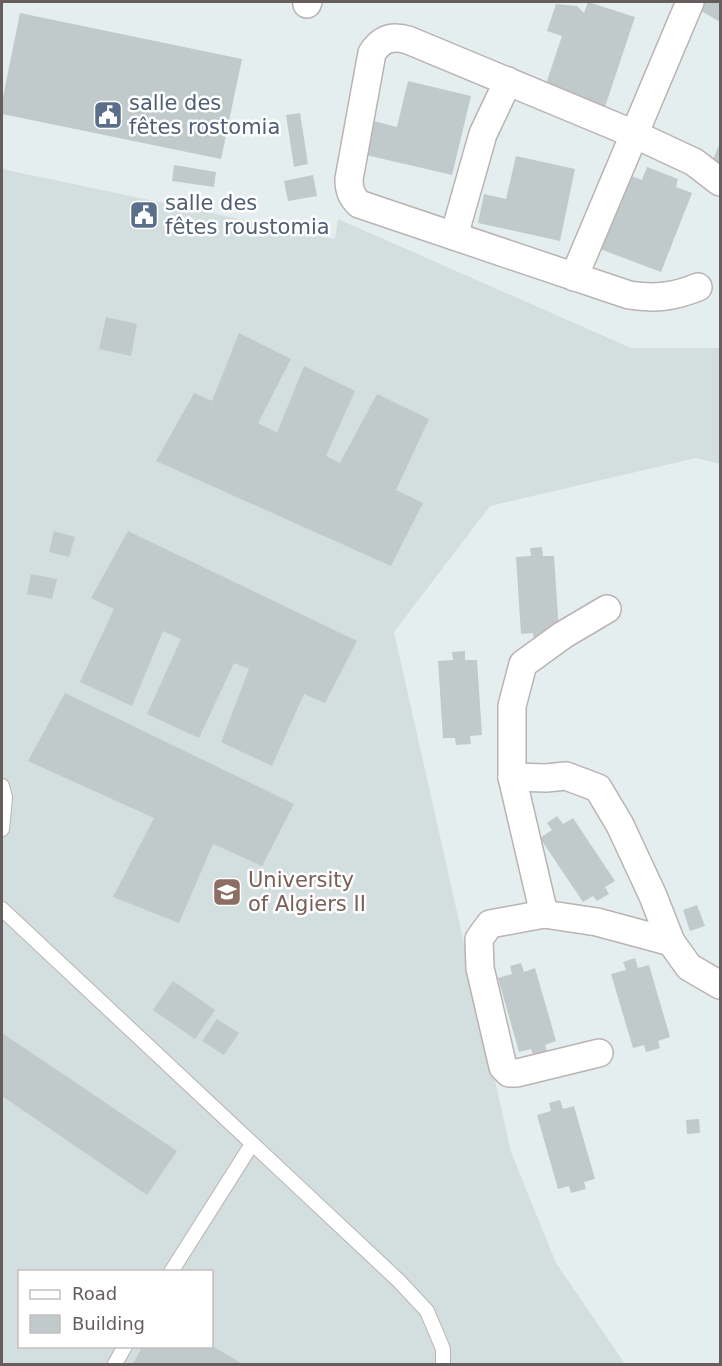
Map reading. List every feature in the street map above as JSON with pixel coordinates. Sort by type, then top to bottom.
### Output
[{"type":"street","points":[[574,277],[690,2]]},
{"type":"street","points":[[698,287],[682,294],[666,297],[647,298],[628,295],[359,204],[352,198],[349,179],[372,53],[383,41],[400,37],[634,134],[694,162],[720,182]]},
{"type":"street","points":[[454,236],[483,134],[508,81]]},
{"type":"street","points":[[544,914],[512,777],[512,706],[523,664],[563,635],[607,609]]},
{"type":"street","points":[[512,777],[566,776],[598,788],[620,825],[653,896],[671,942],[689,967],[720,985]]},
{"type":"street","points":[[599,1053],[509,1073],[503,1067],[480,968],[479,939],[490,924],[544,914],[597,922],[671,942]]},
{"type":"lane","points":[[2,786],[5,797],[2,829]]},
{"type":"lane","points":[[2,909],[427,1311],[443,1349],[443,1365]]},
{"type":"lane","points":[[172,1270],[252,1144]]},
{"type":"lane","points":[[115,1365],[124,1348]]},
{"type":"shaded area","name":"University of Algiers II","points":[[2,169],[335,239],[338,219],[631,348],[720,348],[720,464],[696,458],[490,506],[394,632],[511,1152],[556,1263],[625,1364],[2,1364]]},
{"type":"building","points":[[588,2],[635,17],[605,107],[545,87],[562,36],[547,31],[556,4],[577,6],[584,13]]},
{"type":"building","points":[[703,2],[720,2],[720,22],[698,9]]},
{"type":"building","points":[[20,13],[242,59],[221,159],[2,114],[2,102]]},
{"type":"building","points":[[408,81],[471,96],[452,175],[366,155],[374,121],[397,127]]},
{"type":"building","points":[[300,113],[308,164],[294,167],[286,115]]},
{"type":"building","points":[[720,143],[720,165],[712,162]]},
{"type":"building","points":[[516,156],[575,169],[560,241],[478,223],[484,194],[506,199]]},
{"type":"building","points":[[174,165],[216,172],[214,187],[172,181]]},
{"type":"building","points":[[647,167],[678,179],[676,187],[692,193],[661,272],[600,249],[629,175],[642,180]]},
{"type":"building","points":[[313,175],[317,196],[288,201],[284,181]]},
{"type":"building","points":[[106,317],[137,324],[131,356],[99,349]]},
{"type":"building","points":[[239,333],[291,359],[258,423],[277,433],[304,366],[355,391],[326,456],[340,463],[377,394],[429,419],[396,490],[423,503],[391,566],[156,461],[194,393],[212,401]]},
{"type":"building","points":[[54,531],[75,537],[69,557],[49,552]]},
{"type":"building","points":[[128,531],[357,641],[325,703],[304,694],[272,766],[221,742],[249,669],[234,663],[199,738],[147,714],[181,639],[163,631],[132,706],[80,682],[114,609],[91,598]]},
{"type":"building","points":[[542,547],[543,556],[554,556],[559,631],[534,641],[533,633],[521,634],[516,557],[531,556],[530,548]]},
{"type":"building","points":[[31,574],[57,579],[52,599],[27,594]]},
{"type":"building","points":[[465,651],[465,660],[477,660],[482,735],[470,736],[471,744],[456,745],[455,738],[443,738],[438,661],[453,660],[452,652]]},
{"type":"building","points":[[65,693],[294,804],[262,866],[213,844],[179,923],[113,897],[154,818],[28,761]]},
{"type":"building","points":[[557,816],[563,824],[573,818],[615,881],[605,887],[609,894],[597,901],[593,896],[583,902],[540,838],[552,830],[547,823]]},
{"type":"building","points":[[697,905],[705,926],[690,931],[683,910]]},
{"type":"building","points":[[635,958],[638,968],[649,965],[670,1037],[658,1041],[660,1048],[646,1052],[644,1045],[633,1048],[611,974],[626,970],[623,962]]},
{"type":"building","points":[[521,963],[524,972],[535,968],[556,1041],[545,1045],[547,1052],[533,1056],[531,1049],[519,1052],[498,978],[512,974],[510,966]]},
{"type":"building","points":[[173,981],[215,1010],[195,1039],[153,1010]]},
{"type":"building","points":[[217,1019],[239,1033],[224,1055],[202,1041]]},
{"type":"building","points":[[2,1033],[177,1151],[147,1195],[2,1096]]},
{"type":"building","points":[[560,1100],[563,1109],[574,1106],[595,1179],[584,1182],[586,1189],[571,1193],[569,1186],[558,1189],[537,1115],[551,1111],[549,1103]]},
{"type":"building","points":[[699,1119],[700,1133],[687,1134],[686,1120]]},
{"type":"building","points":[[213,1347],[243,1364],[136,1364],[133,1363],[142,1348]]},
{"type":"place","name":"salle des fêtes rostomia","points":[[108,115]]},
{"type":"place","name":"salle des fêtes roustomia","points":[[144,215]]},
{"type":"place","name":"University of Algiers II","points":[[227,892]]}]
